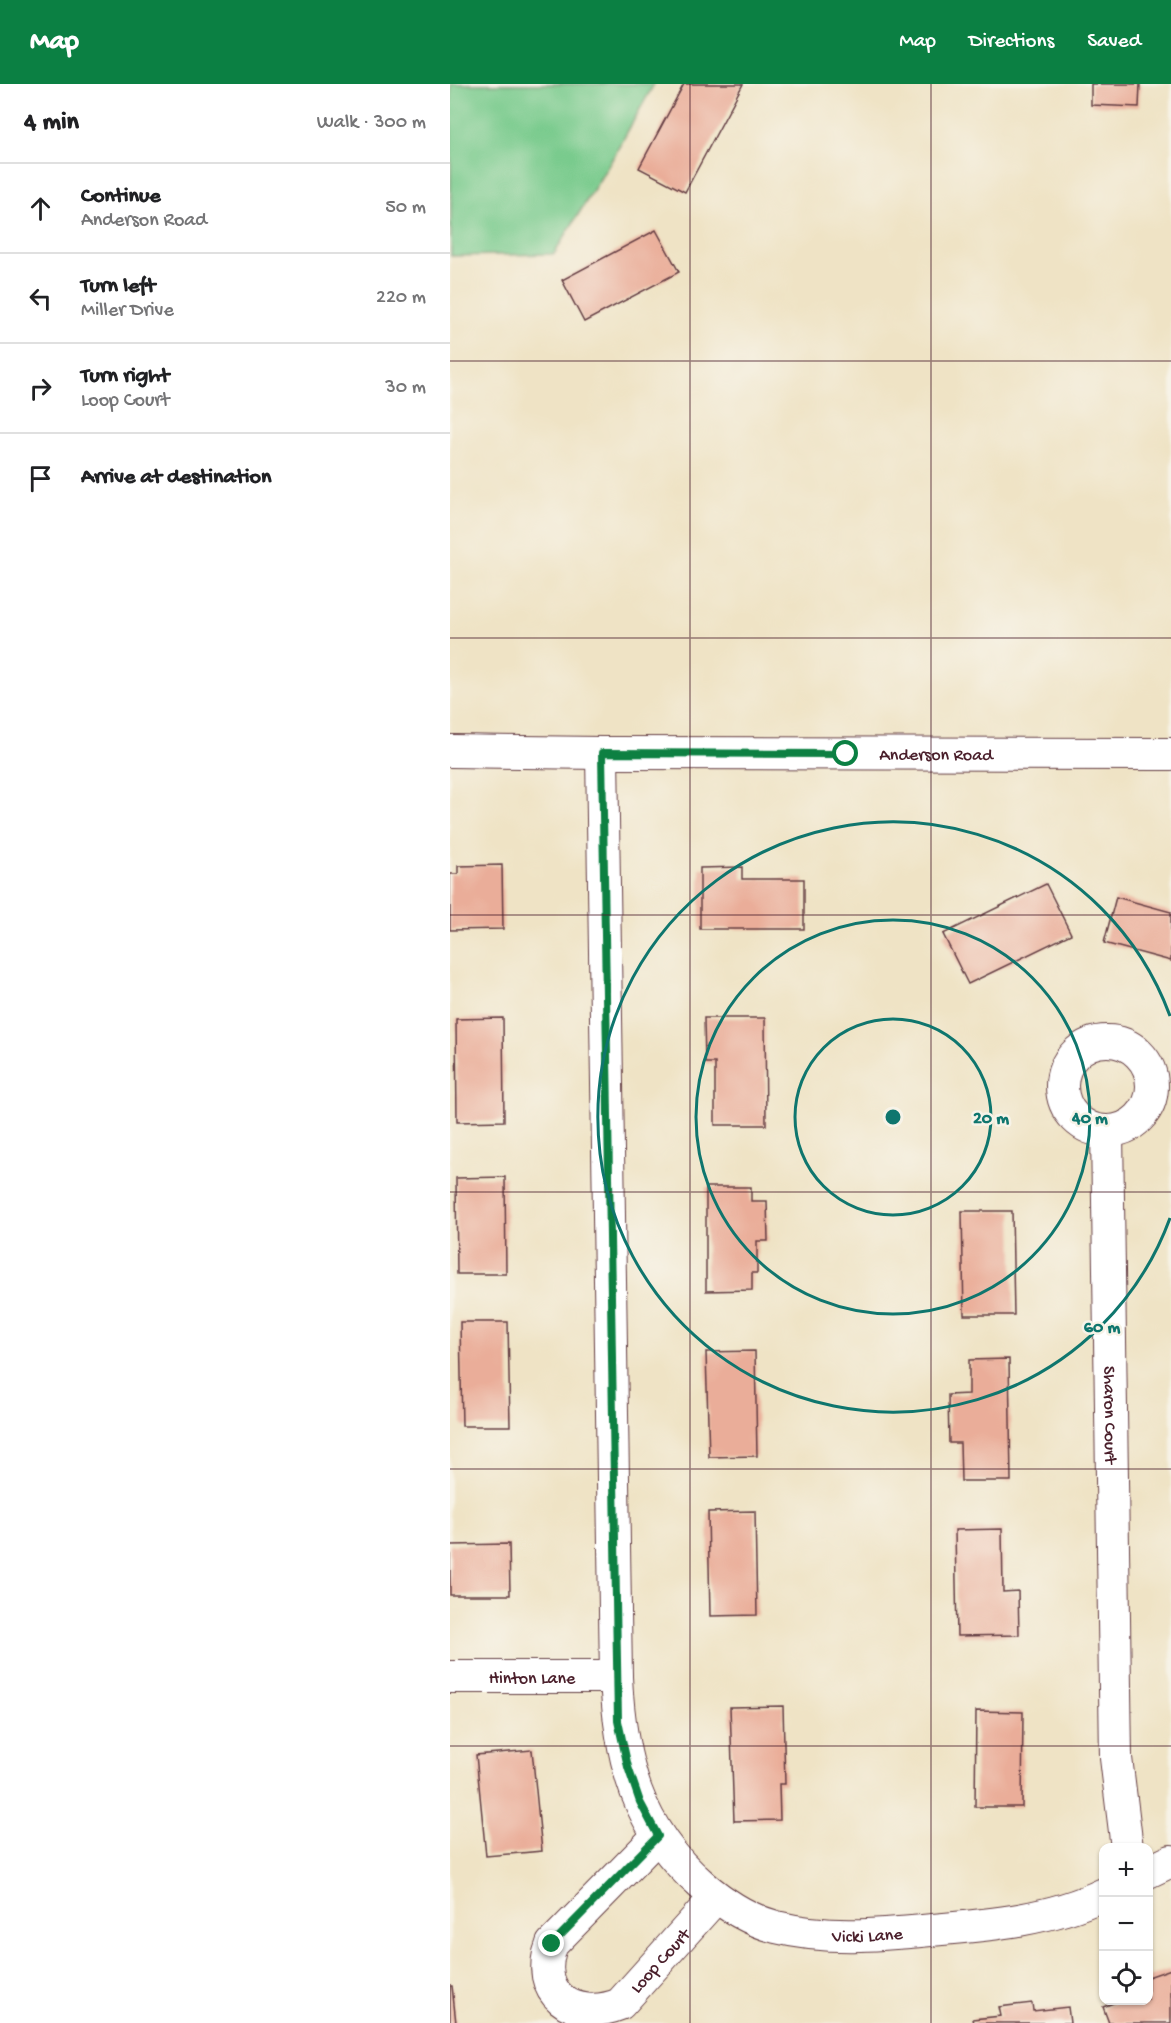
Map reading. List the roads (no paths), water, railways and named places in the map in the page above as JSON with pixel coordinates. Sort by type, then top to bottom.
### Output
[{"type":"street","name":"Anderson Road","points":[[450,751],[1171,754]]},
{"type":"street","name":"Vicki Lane","points":[[602,753],[616,1677],[618,1721],[628,1767],[640,1802],[658,1836],[684,1869],[716,1898],[757,1921],[777,1927],[814,1934],[846,1936],[988,1925],[1054,1913],[1082,1905],[1099,1896]]},
{"type":"street","points":[[1096,1042],[1115,1042],[1133,1049],[1146,1063],[1152,1081],[1150,1100],[1141,1116],[1125,1128],[1107,1131],[1091,1128],[1077,1120],[1067,1107],[1062,1092],[1063,1076],[1070,1061],[1082,1049],[1096,1042]]},
{"type":"street","name":"Sharon Court","points":[[1107,1131],[1116,1758],[1126,1843]]},
{"type":"street","name":"Hinton Lane","points":[[450,1677],[616,1677]]},
{"type":"street","name":"Loop Court","points":[[658,1836],[552,1944],[547,1957],[548,1980],[559,2001],[578,2011],[592,2013],[607,2011],[620,2004],[716,1898]]},
{"type":"street","points":[[1153,1870],[1171,1861]]}]
